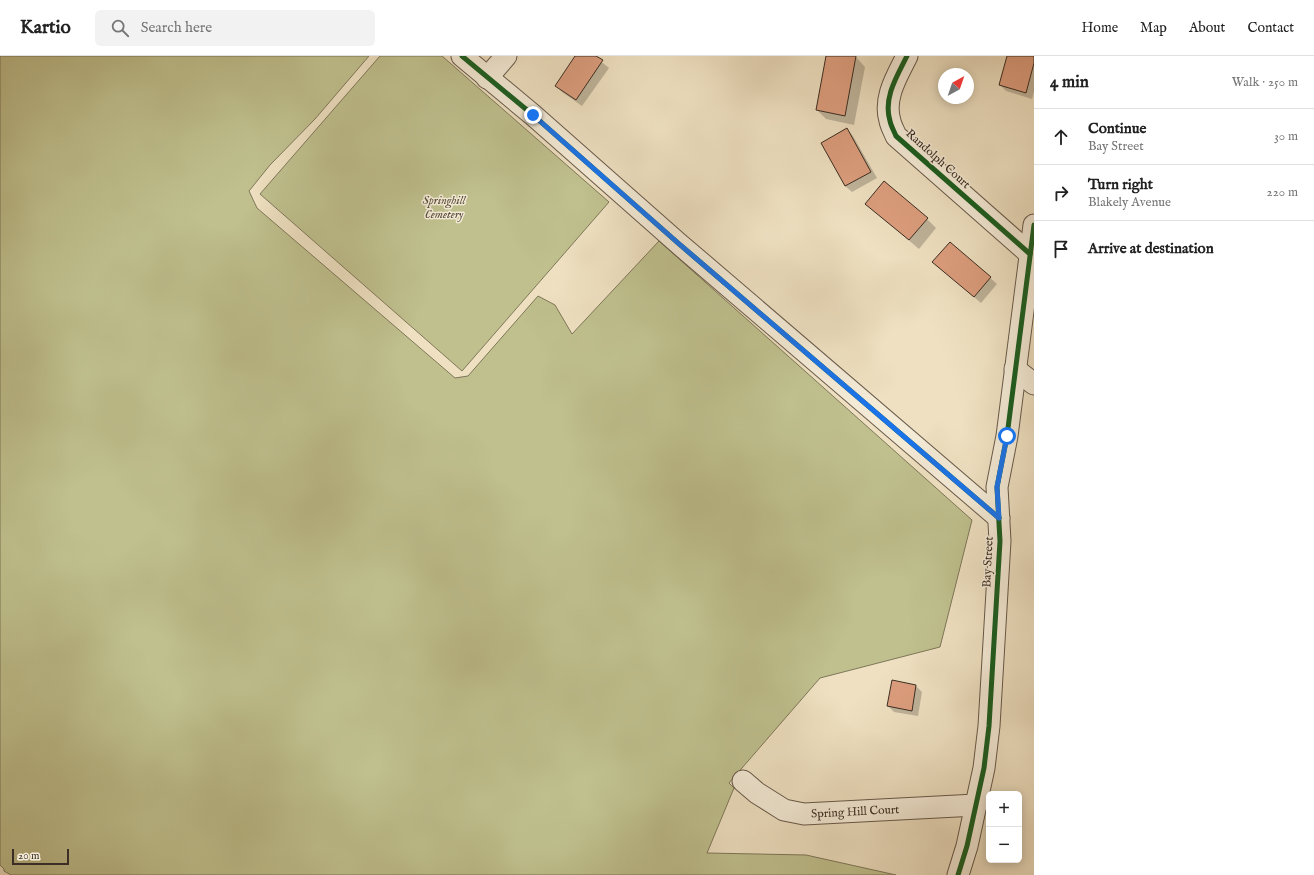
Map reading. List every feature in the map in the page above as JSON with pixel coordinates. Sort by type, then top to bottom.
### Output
[{"type":"street","points":[[462,56],[533,115],[678,243],[999,518]]},
{"type":"street","points":[[487,78],[506,56]]},
{"type":"street","name":"Randolph Court","points":[[907,56],[889,98],[890,122],[896,136],[1030,254]]},
{"type":"street","name":"Bay Street","points":[[958,875],[967,846],[984,768],[989,726],[1000,540],[997,487],[1007,436],[1034,225]]},
{"type":"street","points":[[1015,369],[1034,384]]},
{"type":"street","name":"Spring Hill Court","points":[[743,781],[757,793],[784,810],[804,814],[976,805]]},
{"type":"green space","points":[[0,56],[369,56],[315,119],[270,165],[249,191],[257,208],[455,378],[468,376],[538,296],[555,305],[572,334],[659,241],[972,520],[940,647],[820,678],[729,783],[734,788],[707,853],[806,855],[896,875],[11,875],[4,871],[0,865]]},
{"type":"green space","name":"Springhill Cemetery","points":[[380,56],[442,56],[609,202],[462,371],[260,194]]},
{"type":"building","points":[[575,56],[596,56],[603,60],[576,100],[555,86]]},
{"type":"building","points":[[826,56],[856,56],[845,116],[816,110]]},
{"type":"building","points":[[1007,56],[1034,56],[1034,63],[1026,93],[999,85]]},
{"type":"building","points":[[847,128],[871,172],[845,186],[821,143]]},
{"type":"building","points":[[884,181],[928,218],[909,240],[865,204]]},
{"type":"building","points":[[950,242],[991,277],[974,297],[932,262]]},
{"type":"building","points":[[892,680],[916,685],[912,711],[887,706]]},
{"type":"cycle path","points":[[462,56],[533,115],[678,243],[999,518]]},
{"type":"cycle path","points":[[907,56],[892,87],[888,104],[890,121],[896,136],[1030,254]]},
{"type":"cycle path","points":[[958,875],[967,846],[984,768],[989,726],[1000,541],[997,487],[1007,436],[1034,225]]},
{"type":"route","points":[[533,115],[678,243],[999,518],[997,487],[1007,436]]}]
